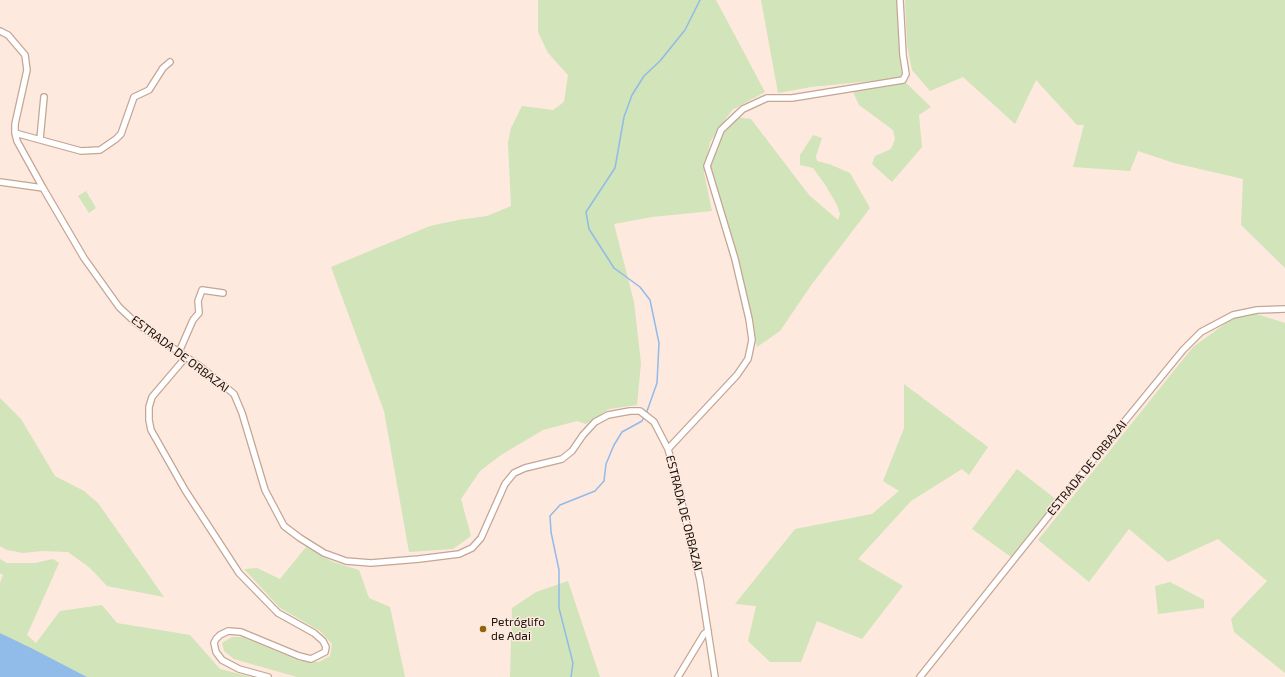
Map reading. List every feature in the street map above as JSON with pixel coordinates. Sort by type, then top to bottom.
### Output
[{"type":"street","points":[[668,449],[737,375],[748,359],[752,340],[749,319],[735,259],[707,166],[720,130],[743,109],[767,98],[792,98],[903,80],[906,74],[903,55],[900,0]]},
{"type":"street","name":"ESTRADA DE ORBAZAI","points":[[0,31],[8,35],[25,55],[27,70],[15,124],[17,141],[84,258],[119,307],[136,324],[186,356],[220,381],[234,394],[242,414],[265,490],[284,526],[312,546],[346,561],[371,563],[419,560],[459,554],[472,548],[481,538],[505,484],[514,473],[525,468],[562,459],[572,452],[583,434],[595,422],[608,415],[630,411],[640,411],[654,422],[668,449],[700,580],[714,677]]},
{"type":"street","points":[[15,132],[81,151],[100,150],[108,146],[121,134],[134,97],[149,90],[163,68],[170,62]]},
{"type":"street","points":[[40,139],[44,97]]},
{"type":"street","points":[[0,182],[44,188]]},
{"type":"street","points":[[179,352],[193,320],[199,313],[198,301],[202,290],[223,293]]},
{"type":"street","name":"ESTRADA DE ORBAZAI","points":[[920,677],[1102,448],[1183,350],[1201,332],[1233,314],[1258,310],[1285,309]]},
{"type":"street","points":[[186,356],[152,397],[149,407],[151,430],[185,490],[239,573],[278,613],[314,633],[323,641],[326,647],[325,652],[311,659],[299,656],[241,632],[228,631],[216,639],[214,643],[216,652],[222,660],[238,669],[268,677]]},
{"type":"street","points":[[678,677],[700,640],[708,631]]},
{"type":"street","points":[[700,640],[709,640]]},
{"type":"green space","points":[[538,0],[716,0],[765,92],[732,110],[710,142],[704,173],[712,211],[652,217],[614,224],[634,302],[641,363],[637,405],[609,409],[586,424],[577,421],[543,430],[501,455],[480,471],[461,499],[471,536],[453,549],[409,552],[384,411],[331,267],[430,226],[487,216],[511,206],[508,142],[511,128],[522,106],[553,110],[564,102],[568,75],[548,53],[538,32]]},
{"type":"green space","points":[[761,0],[898,0],[902,78],[811,87],[778,93]]},
{"type":"green space","points":[[905,0],[1285,0],[1285,268],[1241,225],[1243,179],[1174,163],[1138,151],[1130,171],[1073,167],[1084,125],[1077,125],[1036,80],[1015,124],[963,77],[930,91],[912,70],[907,45]]},
{"type":"green space","points":[[905,82],[931,107],[919,115],[922,147],[892,182],[872,164],[875,156],[891,149],[895,139],[893,130],[859,105],[852,90]]},
{"type":"green space","points":[[736,117],[751,119],[809,195],[838,220],[840,214],[837,205],[826,186],[813,168],[800,165],[800,155],[813,135],[822,138],[816,156],[817,161],[829,164],[850,173],[870,208],[812,284],[780,331],[757,347],[740,263],[709,162],[720,133]]},
{"type":"green space","points":[[86,191],[96,208],[89,213],[78,196]]},
{"type":"green space","points":[[1244,310],[1285,323],[1285,673],[1234,632],[1231,619],[1267,581],[1218,539],[1168,562],[1129,529],[1089,582],[1038,540],[1193,347]]},
{"type":"green space","points":[[904,384],[988,447],[969,475],[962,469],[911,501],[858,559],[903,586],[862,639],[817,621],[801,662],[770,662],[748,641],[756,606],[735,604],[795,529],[872,514],[899,491],[883,481],[904,428]]},
{"type":"green space","points":[[0,398],[21,419],[55,476],[84,491],[98,503],[164,597],[107,586],[90,568],[68,552],[42,551],[23,553],[7,550],[0,546]]},
{"type":"green space","points":[[1017,469],[1057,500],[1011,557],[972,529]]},
{"type":"green space","points":[[306,547],[333,562],[359,570],[369,598],[390,607],[405,677],[297,677],[234,659],[224,651],[222,643],[232,637],[242,637],[300,661],[319,662],[330,656],[332,644],[320,631],[280,608],[244,569],[257,568],[280,579]]},
{"type":"green space","points":[[0,559],[7,563],[35,563],[53,559],[59,563],[27,635],[36,643],[60,611],[102,605],[117,623],[190,635],[220,669],[251,677],[87,677],[0,633],[0,583],[3,575],[0,573]]},
{"type":"green space","points":[[568,581],[600,677],[510,677],[512,608],[536,592]]},
{"type":"green space","points":[[1170,582],[1204,600],[1204,608],[1158,614],[1155,586]]},
{"type":"water","points":[[0,633],[33,649],[87,677],[0,677]]},
{"type":"waterway","points":[[646,414],[657,383],[659,343],[650,300],[640,287],[614,268],[589,229],[586,212],[615,168],[624,117],[632,95],[644,76],[660,61],[685,30],[700,0]]},
{"type":"waterway","points":[[571,677],[573,663],[559,608],[559,570],[551,532],[550,516],[560,505],[595,491],[604,481],[606,464],[614,445],[622,432],[642,421],[644,417]]},
{"type":"place","name":"Petróglifo de Adai","points":[[483,629]]}]
